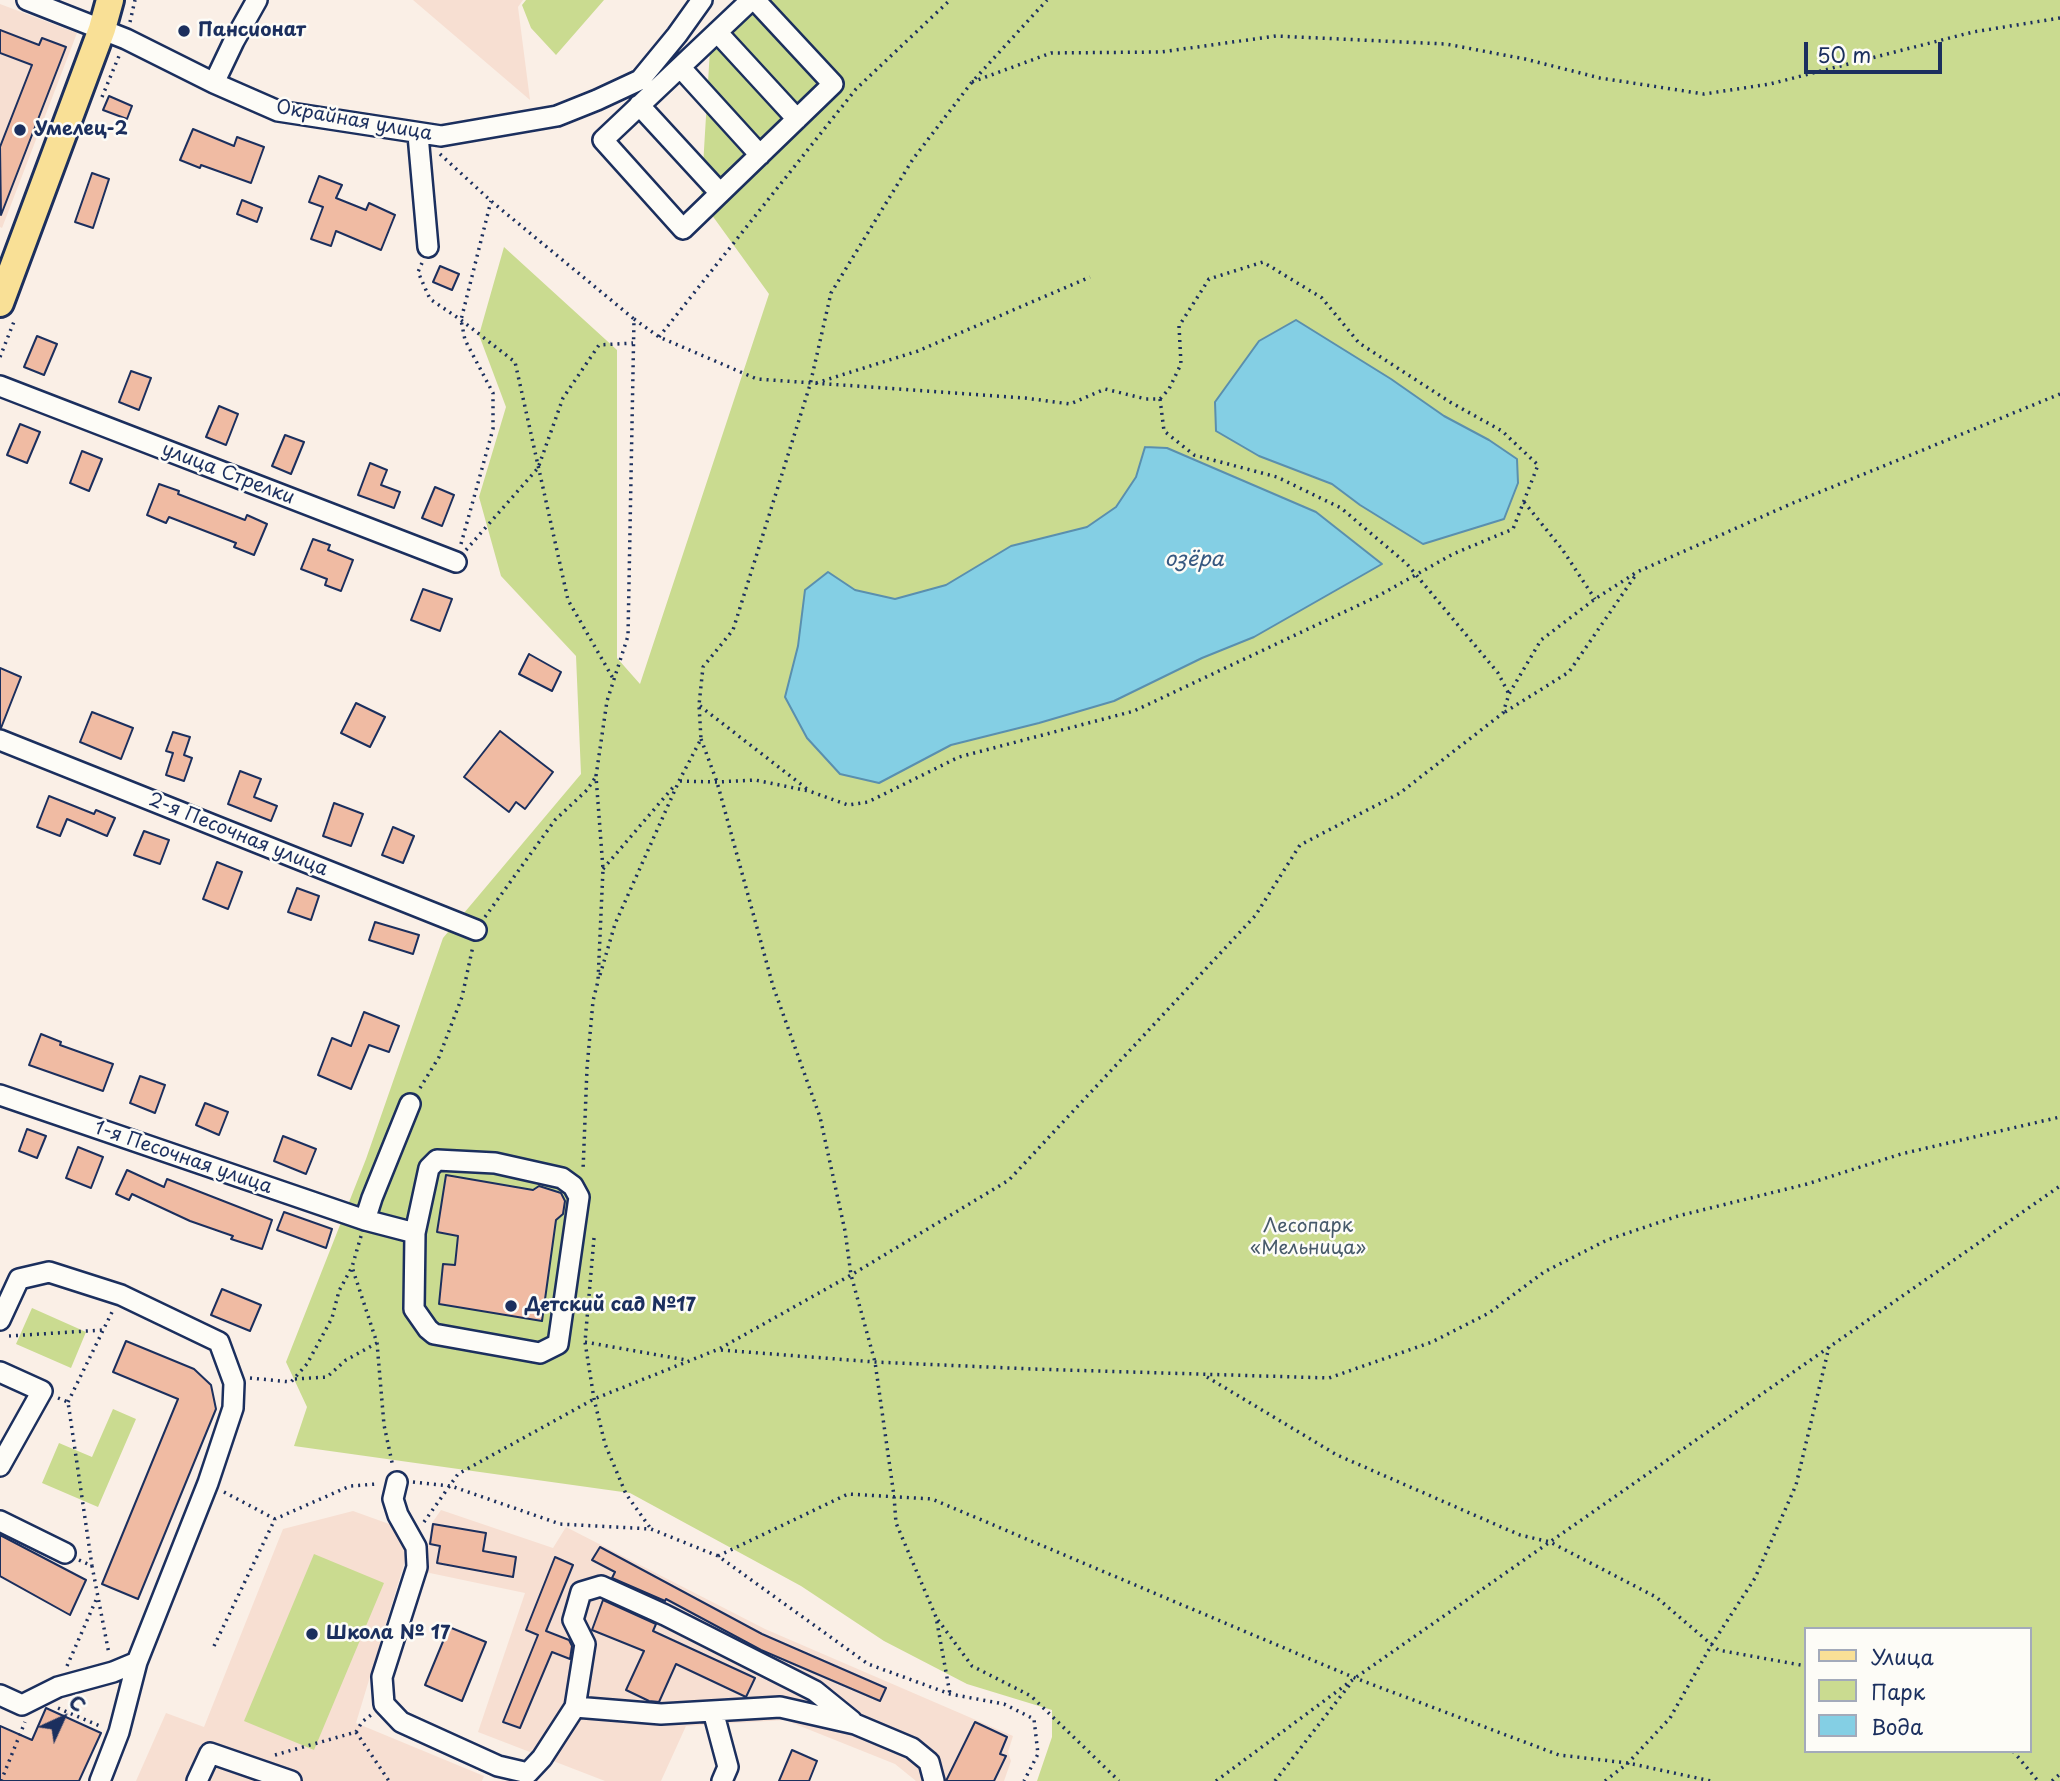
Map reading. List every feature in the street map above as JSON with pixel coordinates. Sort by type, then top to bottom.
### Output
[{"type":"main road","points":[[0,303],[102,29],[110,0]]},
{"type":"street","name":"Окрайная улица","points":[[27,0],[102,29],[278,111],[418,135],[441,136],[557,116],[640,80],[702,0]]},
{"type":"street","points":[[214,83],[257,0]]},
{"type":"street","points":[[753,0],[833,84],[683,229],[603,140],[717,32],[753,0]]},
{"type":"street","points":[[717,32],[797,119]]},
{"type":"street","points":[[680,67],[760,155]]},
{"type":"street","points":[[619,90],[720,193]]},
{"type":"street","points":[[418,135],[428,247]]},
{"type":"street","name":"улица Стрелки","points":[[0,386],[456,562]]},
{"type":"street","name":"2-я Песочная улица","points":[[0,740],[476,930]]},
{"type":"street","name":"1-я Песочная улица","points":[[0,1095],[365,1220],[415,1233]]},
{"type":"street","points":[[365,1220],[410,1104]]},
{"type":"street","points":[[437,1160],[495,1163],[562,1178],[573,1186],[579,1197],[558,1344],[540,1353],[442,1335],[428,1329],[414,1309],[415,1233],[429,1168],[437,1160]]},
{"type":"street","points":[[0,1321],[19,1279],[49,1272],[121,1295],[219,1342],[234,1383],[233,1408],[208,1483],[137,1662],[119,1732],[100,1781]]},
{"type":"street","points":[[0,1372],[42,1391],[1,1462]]},
{"type":"street","points":[[397,1482],[393,1499],[398,1515],[416,1547],[418,1567],[382,1677],[384,1704],[401,1722],[498,1766],[528,1773],[542,1758],[575,1707],[585,1644],[573,1620],[581,1592],[601,1586],[666,1615],[815,1691],[855,1724]]},
{"type":"street","points":[[0,1521],[65,1553]]},
{"type":"street","points":[[0,1695],[22,1705],[55,1697],[137,1662]]},
{"type":"street","points":[[575,1707],[661,1714],[780,1707],[855,1724],[912,1748],[929,1762],[934,1781]]},
{"type":"street","points":[[713,1711],[728,1767],[722,1781]]},
{"type":"street","points":[[197,1781],[210,1752],[291,1781]]},
{"type":"path","points":[[659,338],[856,89],[950,0]]},
{"type":"path","points":[[1047,0],[972,82],[913,159],[831,293],[810,385],[733,630],[703,667],[699,705],[701,738],[717,782],[773,986],[820,1116],[845,1231],[851,1275],[875,1362],[896,1523],[936,1617],[972,1667],[1031,1696],[1119,1781]]},
{"type":"path","points":[[972,82],[1051,53],[1161,52],[1276,36],[1446,44],[1525,59],[1600,78],[1704,94],[1770,84],[1973,32],[2060,18]]},
{"type":"path","points":[[418,135],[491,201],[659,338],[757,379],[810,385],[1025,398],[1070,404],[1105,389],[1146,399],[1160,399],[1169,389],[1181,364],[1179,326],[1209,279],[1263,262],[1322,298],[1359,343],[1450,402],[1502,430],[1538,466],[1513,529],[1453,554],[1378,596],[1134,711],[959,757],[867,802],[848,805],[808,791],[755,780],[678,780]]},
{"type":"path","points":[[456,562],[493,429],[493,393],[465,340],[461,320],[491,201]]},
{"type":"path","points":[[428,247],[418,272],[430,299],[515,362],[568,600],[614,680]]},
{"type":"path","points":[[810,385],[918,351],[1090,277]]},
{"type":"path","points":[[598,981],[603,869],[596,776],[607,701],[628,636],[634,319]]},
{"type":"path","points":[[456,562],[538,468],[563,398],[599,345],[633,343]]},
{"type":"path","points":[[1503,713],[1509,694],[1541,640],[1595,599],[1637,572],[1793,503],[2060,394]]},
{"type":"path","points":[[1160,399],[1164,431],[1195,455],[1278,477],[1341,508],[1407,564],[1498,673],[1509,694]]},
{"type":"path","points":[[1524,501],[1562,549],[1595,599]]},
{"type":"path","points":[[416,1547],[422,1524],[458,1474],[593,1399],[719,1349],[851,1275],[1009,1180],[1255,916],[1300,845],[1399,793],[1503,713],[1569,672],[1637,572]]},
{"type":"path","points":[[699,705],[808,791]]},
{"type":"path","points":[[584,1179],[587,1068],[593,1001],[598,981],[615,924],[678,780],[701,738]]},
{"type":"path","points":[[410,1104],[439,1057],[462,997],[476,930],[555,820],[587,790],[596,776]]},
{"type":"path","points":[[603,869],[678,780]]},
{"type":"path","points":[[719,1349],[875,1362],[1205,1376],[1329,1378],[1419,1347],[1454,1331],[1489,1313],[1544,1272],[1607,1240],[1678,1216],[1807,1184],[1901,1154],[2060,1117]]},
{"type":"path","points":[[1216,1781],[1355,1678],[2060,1186]]},
{"type":"path","points":[[234,1383],[246,1378],[291,1382],[307,1364],[332,1318],[339,1291],[352,1267],[365,1220]]},
{"type":"path","points":[[594,1237],[585,1342],[593,1399],[605,1444],[626,1494],[651,1529]]},
{"type":"path","points":[[352,1267],[377,1343],[384,1425],[397,1482]]},
{"type":"path","points":[[113,1672],[97,1597],[68,1402],[121,1295]]},
{"type":"path","points":[[0,1336],[103,1329]]},
{"type":"path","points":[[585,1342],[688,1360]]},
{"type":"path","points":[[294,1379],[327,1377],[346,1360],[377,1343]]},
{"type":"path","points":[[1605,1781],[1628,1763],[1670,1718],[1712,1644],[1755,1578],[1796,1485],[1830,1345]]},
{"type":"path","points":[[1205,1376],[1337,1455],[1520,1535],[1550,1542],[1657,1597],[1718,1650],[1804,1666]]},
{"type":"path","points":[[42,1391],[68,1402]]},
{"type":"path","points":[[214,1646],[275,1519],[350,1486],[409,1481],[451,1486],[560,1524],[651,1529],[719,1556],[868,1664],[950,1694],[1004,1704],[1034,1719],[1038,1754],[1024,1781]]},
{"type":"path","points":[[208,1483],[275,1519]]},
{"type":"path","points":[[719,1556],[848,1494],[932,1499],[1355,1678],[1559,1755],[1628,1763],[1711,1781]]},
{"type":"path","points":[[65,1553],[92,1566]]},
{"type":"path","points":[[97,1597],[55,1697],[110,1730]]},
{"type":"path","points":[[936,1617],[950,1694]]},
{"type":"path","points":[[1275,1781],[1355,1678]]},
{"type":"path","points":[[271,1756],[356,1732],[362,1722],[384,1704]]},
{"type":"path","points":[[1,1781],[26,1719]]},
{"type":"path","points":[[356,1732],[389,1781]]},
{"type":"path","points":[[2015,1753],[2038,1781]]},
{"type":"path","points":[[2052,1781],[2060,1774]]},
{"type":"shaded area","points":[[413,0],[523,0],[518,7],[530,100]]},
{"type":"shaded area","name":"Умелец-2","points":[[0,4],[77,33],[2,228],[0,227]]},
{"type":"shaded area","points":[[441,1510],[553,1548],[566,1527],[765,1629],[1013,1736],[1008,1752],[1011,1761],[1004,1781],[916,1781],[895,1764],[785,1720],[686,1726],[661,1781],[605,1781],[478,1732],[525,1593],[425,1572],[432,1523]]},
{"type":"shaded area","name":"Школа № 17","points":[[353,1511],[392,1525],[407,1554],[356,1723],[484,1776],[482,1781],[136,1781],[166,1713],[204,1727],[283,1529]]},
{"type":"green space","points":[[526,0],[604,0],[556,55],[531,28],[522,5]]},
{"type":"green space","name":"Лесопарк «Мельница»","points":[[745,0],[2060,0],[2060,1781],[1037,1781],[1052,1737],[1052,1710],[967,1684],[884,1641],[801,1586],[630,1493],[294,1446],[307,1407],[286,1362],[366,1159],[443,938],[581,774],[576,656],[501,576],[479,497],[506,407],[479,335],[504,247],[617,350],[617,658],[640,684],[769,294],[701,200],[710,49]]},
{"type":"green space","points":[[32,1308],[86,1332],[71,1368],[16,1344]]},
{"type":"green space","points":[[113,1409],[136,1419],[98,1507],[42,1483],[59,1443],[92,1457]]},
{"type":"green space","points":[[314,1554],[384,1583],[314,1750],[244,1721]]},
{"type":"water","points":[[1296,320],[1391,379],[1444,416],[1489,440],[1517,459],[1518,483],[1504,519],[1423,544],[1360,505],[1332,484],[1259,456],[1216,431],[1215,402],[1259,341]]},
{"type":"water","name":"озёра","points":[[1145,447],[1167,448],[1316,512],[1382,564],[1254,637],[1202,658],[1114,701],[951,745],[879,783],[840,774],[807,738],[785,697],[798,646],[805,590],[828,572],[855,590],[895,599],[946,585],[1011,546],[1087,527],[1116,507],[1136,477]]},
{"type":"building","points":[[0,30],[39,45],[42,38],[66,47],[1,215],[0,147],[32,65],[0,53]]},
{"type":"building","points":[[109,96],[132,106],[127,119],[103,110]]},
{"type":"building","points":[[193,129],[234,146],[237,137],[264,147],[251,183],[180,160]]},
{"type":"building","points":[[92,173],[109,179],[93,228],[75,222]]},
{"type":"building","points":[[319,176],[342,185],[336,198],[366,210],[369,203],[395,215],[381,250],[336,231],[331,246],[311,239],[323,207],[309,202]]},
{"type":"building","points":[[242,200],[262,208],[257,222],[237,214]]},
{"type":"building","points":[[440,266],[459,274],[452,290],[433,282]]},
{"type":"building","points":[[37,336],[57,344],[44,375],[24,367]]},
{"type":"building","points":[[131,371],[151,378],[139,410],[119,402]]},
{"type":"building","points":[[219,406],[238,414],[226,445],[206,437]]},
{"type":"building","points":[[20,424],[40,432],[27,463],[7,455]]},
{"type":"building","points":[[285,435],[304,442],[291,474],[272,466]]},
{"type":"building","points":[[82,451],[102,459],[89,491],[70,483]]},
{"type":"building","points":[[370,463],[387,470],[381,485],[400,492],[394,508],[358,495]]},
{"type":"building","points":[[159,484],[245,520],[247,515],[267,524],[254,555],[234,547],[236,543],[169,517],[166,523],[147,515]]},
{"type":"building","points":[[435,487],[454,495],[442,526],[422,518]]},
{"type":"building","points":[[313,539],[330,545],[328,550],[353,560],[341,591],[325,585],[327,579],[301,569]]},
{"type":"building","points":[[423,589],[452,599],[440,631],[411,620]]},
{"type":"building","points":[[529,654],[561,672],[552,691],[519,674]]},
{"type":"building","points":[[0,668],[21,677],[1,728],[0,728]]},
{"type":"building","points":[[356,703],[385,717],[370,747],[341,733]]},
{"type":"building","points":[[92,712],[133,728],[121,759],[80,742]]},
{"type":"building","points":[[500,731],[553,772],[525,809],[516,802],[509,812],[464,777]]},
{"type":"building","points":[[173,732],[190,737],[184,755],[192,758],[184,781],[166,775],[173,753],[166,751]]},
{"type":"building","points":[[240,771],[261,779],[254,797],[277,806],[271,821],[228,804]]},
{"type":"building","points":[[49,796],[94,814],[96,810],[115,818],[107,836],[67,819],[60,836],[37,827]]},
{"type":"building","points":[[334,803],[363,814],[351,846],[323,836]]},
{"type":"building","points":[[393,827],[414,836],[403,863],[382,855]]},
{"type":"building","points":[[144,831],[169,840],[160,864],[134,855]]},
{"type":"building","points":[[217,862],[242,872],[228,909],[203,899]]},
{"type":"building","points":[[297,888],[319,896],[311,920],[288,912]]},
{"type":"building","points":[[375,922],[419,935],[413,954],[369,940]]},
{"type":"building","points":[[364,1012],[399,1026],[389,1052],[369,1045],[351,1089],[318,1075],[332,1038],[351,1046]]},
{"type":"building","points":[[41,1034],[61,1042],[60,1045],[113,1064],[103,1091],[29,1065]]},
{"type":"building","points":[[140,1076],[165,1085],[155,1113],[130,1103]]},
{"type":"building","points":[[205,1103],[228,1112],[219,1135],[196,1125]]},
{"type":"building","points":[[27,1129],[46,1136],[37,1158],[19,1151]]},
{"type":"building","points":[[283,1136],[316,1149],[306,1174],[274,1161]]},
{"type":"building","points":[[78,1147],[103,1157],[91,1188],[66,1178]]},
{"type":"building","points":[[127,1170],[164,1187],[167,1179],[272,1220],[262,1249],[231,1239],[233,1236],[190,1221],[132,1194],[129,1200],[116,1194]]},
{"type":"building","points":[[446,1175],[533,1190],[539,1186],[561,1193],[565,1201],[563,1214],[556,1220],[542,1321],[439,1304],[443,1264],[455,1265],[458,1236],[437,1232]]},
{"type":"building","points":[[284,1212],[332,1229],[326,1248],[277,1230]]},
{"type":"building","points":[[222,1289],[261,1305],[250,1331],[211,1315]]},
{"type":"building","points":[[126,1341],[194,1369],[211,1385],[216,1409],[138,1599],[102,1584],[178,1399],[113,1372]]},
{"type":"building","points":[[433,1524],[486,1533],[483,1551],[516,1557],[513,1577],[437,1563],[440,1546],[430,1544]]},
{"type":"building","points":[[0,1535],[86,1580],[70,1615],[0,1576]]},
{"type":"building","points":[[600,1547],[762,1634],[886,1688],[880,1701],[761,1650],[666,1599],[665,1601],[612,1578],[615,1572],[592,1560]]},
{"type":"building","points":[[555,1557],[573,1565],[546,1631],[569,1640],[572,1646],[570,1659],[552,1652],[520,1728],[503,1722],[538,1635],[526,1630]]},
{"type":"building","points":[[603,1600],[656,1624],[653,1631],[755,1678],[746,1697],[676,1664],[659,1702],[649,1701],[626,1690],[644,1651],[592,1630]]},
{"type":"building","points":[[449,1627],[486,1642],[462,1701],[425,1685]]},
{"type":"building","points":[[46,1708],[101,1733],[79,1781],[0,1781],[0,1726],[32,1740]]},
{"type":"building","points":[[975,1722],[1007,1737],[1000,1754],[1006,1756],[994,1781],[946,1781]]},
{"type":"building","points":[[792,1750],[817,1761],[809,1781],[779,1781]]},
{"type":"place","name":"Пансионат","points":[[184,31]]},
{"type":"place","name":"Умелец-2","points":[[20,130]]},
{"type":"place","name":"Детский сад №17","points":[[511,1306]]},
{"type":"place","name":"Школа № 17","points":[[312,1634]]}]
